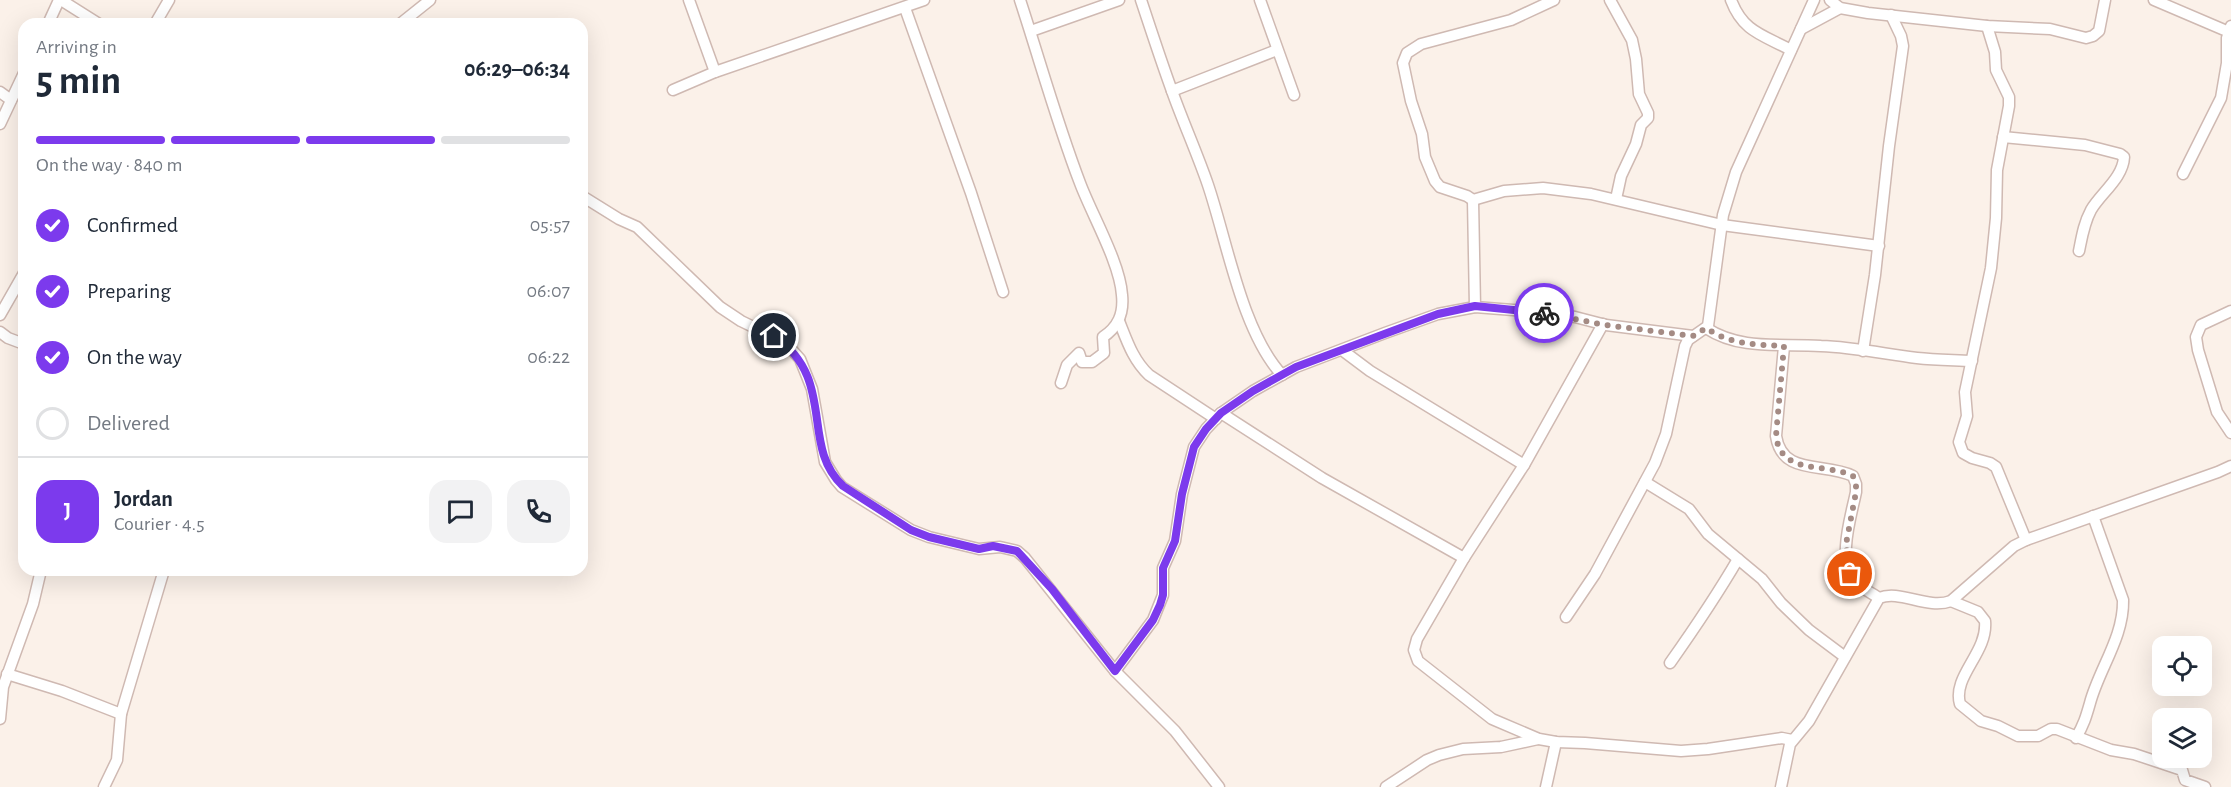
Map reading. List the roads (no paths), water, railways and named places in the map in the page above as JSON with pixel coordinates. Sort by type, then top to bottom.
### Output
[{"type":"street","points":[[51,18],[60,0],[89,18]]},
{"type":"street","points":[[158,18],[169,0]]},
{"type":"street","points":[[408,18],[430,0]]},
{"type":"street","points":[[689,0],[715,72]]},
{"type":"street","points":[[673,90],[715,72],[924,0]]},
{"type":"street","points":[[1020,0],[1080,183],[1116,269],[1122,294],[1119,321],[1112,331],[1102,337],[1104,353],[1092,362],[1082,362],[1079,353],[1067,365],[1062,383]]},
{"type":"street","points":[[1031,32],[1119,0]]},
{"type":"street","points":[[1141,0],[1172,91],[1208,185],[1254,329],[1271,363],[1282,375]]},
{"type":"street","points":[[1260,0],[1294,96]]},
{"type":"street","points":[[1554,0],[1511,20],[1421,44],[1407,53],[1403,63],[1411,101],[1422,134],[1425,157],[1440,187],[1473,200],[1504,191],[1543,188],[1616,199],[1722,225],[1879,246]]},
{"type":"street","points":[[1610,0],[1632,40],[1639,94],[1648,113],[1648,118],[1641,125],[1636,144],[1622,176],[1616,199]]},
{"type":"street","points":[[1731,0],[1743,23],[1791,50]]},
{"type":"street","points":[[1566,616],[1595,574],[1646,482],[1666,434],[1685,346],[1693,336],[1706,328],[1710,315],[1722,225],[1736,172],[1814,0]]},
{"type":"street","points":[[1830,0],[1840,8],[1987,26],[2050,29],[2086,38],[2099,31],[2105,0]]},
{"type":"street","points":[[2154,0],[2230,29],[2227,38],[2227,63],[2221,98],[2183,174]]},
{"type":"street","points":[[904,8],[971,193],[1003,292]]},
{"type":"street","points":[[1800,29],[1840,8]]},
{"type":"street","points":[[1863,351],[1879,246],[1889,146],[1903,46],[1891,15]]},
{"type":"street","points":[[1987,26],[1995,52],[1996,70],[2009,98],[1997,170],[1996,218],[1991,268],[1965,392],[1967,416],[1960,438],[1960,447],[1963,453],[1996,467],[2026,540]]},
{"type":"street","points":[[1172,91],[1277,50]]},
{"type":"street","points":[[0,124],[18,85]]},
{"type":"street","points":[[0,92],[11,100]]},
{"type":"street","points":[[2003,137],[2085,145],[2124,157],[2119,173],[2098,199],[2084,223],[2079,251]]},
{"type":"street","points":[[588,200],[637,227],[708,297],[732,316],[774,336],[792,350],[805,371],[812,389],[825,462],[836,480],[911,530],[929,537],[979,549],[993,546],[1017,551],[1052,589],[1115,671],[1175,731],[1219,787]]},
{"type":"street","points":[[1473,200],[1475,306]]},
{"type":"street","points":[[0,315],[18,284]]},
{"type":"street","points":[[1115,671],[1153,620],[1160,605],[1163,595],[1163,568],[1175,541],[1182,494],[1194,447],[1219,416],[1253,391],[1296,367],[1438,314],[1475,306],[1546,313],[1603,324],[1693,336]]},
{"type":"street","points":[[2231,310],[2201,325],[2196,337],[2217,412],[2231,433]]},
{"type":"street","points":[[1119,321],[1133,355],[1149,375],[1322,478],[1464,558]]},
{"type":"street","points":[[1603,324],[1524,465],[1464,558],[1417,639],[1414,655],[1456,693],[1492,719],[1539,739],[1681,751],[1782,738],[1792,740]]},
{"type":"street","points":[[1706,328],[1716,335],[1741,343],[1821,346],[1972,362]]},
{"type":"street","points":[[0,332],[18,342]]},
{"type":"street","points":[[1784,346],[1776,436],[1778,446],[1782,455],[1789,461],[1828,468],[1853,476],[1856,492],[1846,544],[1847,562],[1850,574],[1856,582],[1879,598]]},
{"type":"street","points":[[1342,350],[1370,371],[1524,465]]},
{"type":"street","points":[[1781,787],[1792,740],[1809,721],[1879,598],[1887,595],[1942,604],[1951,601],[2014,546],[2026,540],[2199,479],[2231,465]]},
{"type":"street","points":[[1646,482],[1689,509],[1708,534],[1762,579],[1781,603],[1809,630],[1845,657]]},
{"type":"street","points":[[2076,738],[2088,715],[2089,704],[2103,673],[2123,611],[2123,600],[2093,516]]},
{"type":"street","points":[[1670,663],[1710,608],[1738,559]]},
{"type":"street","points":[[0,718],[2,692],[7,674],[33,604],[40,576]]},
{"type":"street","points":[[104,787],[117,760],[121,714],[162,576]]},
{"type":"street","points":[[1951,601],[1978,612],[1985,621],[1986,628],[1973,662],[1958,688],[1959,704],[1981,721],[2018,736],[2038,736],[2051,729],[2065,731],[2076,738],[2111,750],[2173,765],[2182,770],[2186,780],[2205,787]]},
{"type":"street","points":[[7,674],[62,691],[121,714]]},
{"type":"street","points":[[1386,787],[1427,760],[1439,755],[1463,749],[1501,747],[1539,739]]},
{"type":"street","points":[[1546,787],[1556,742]]}]
